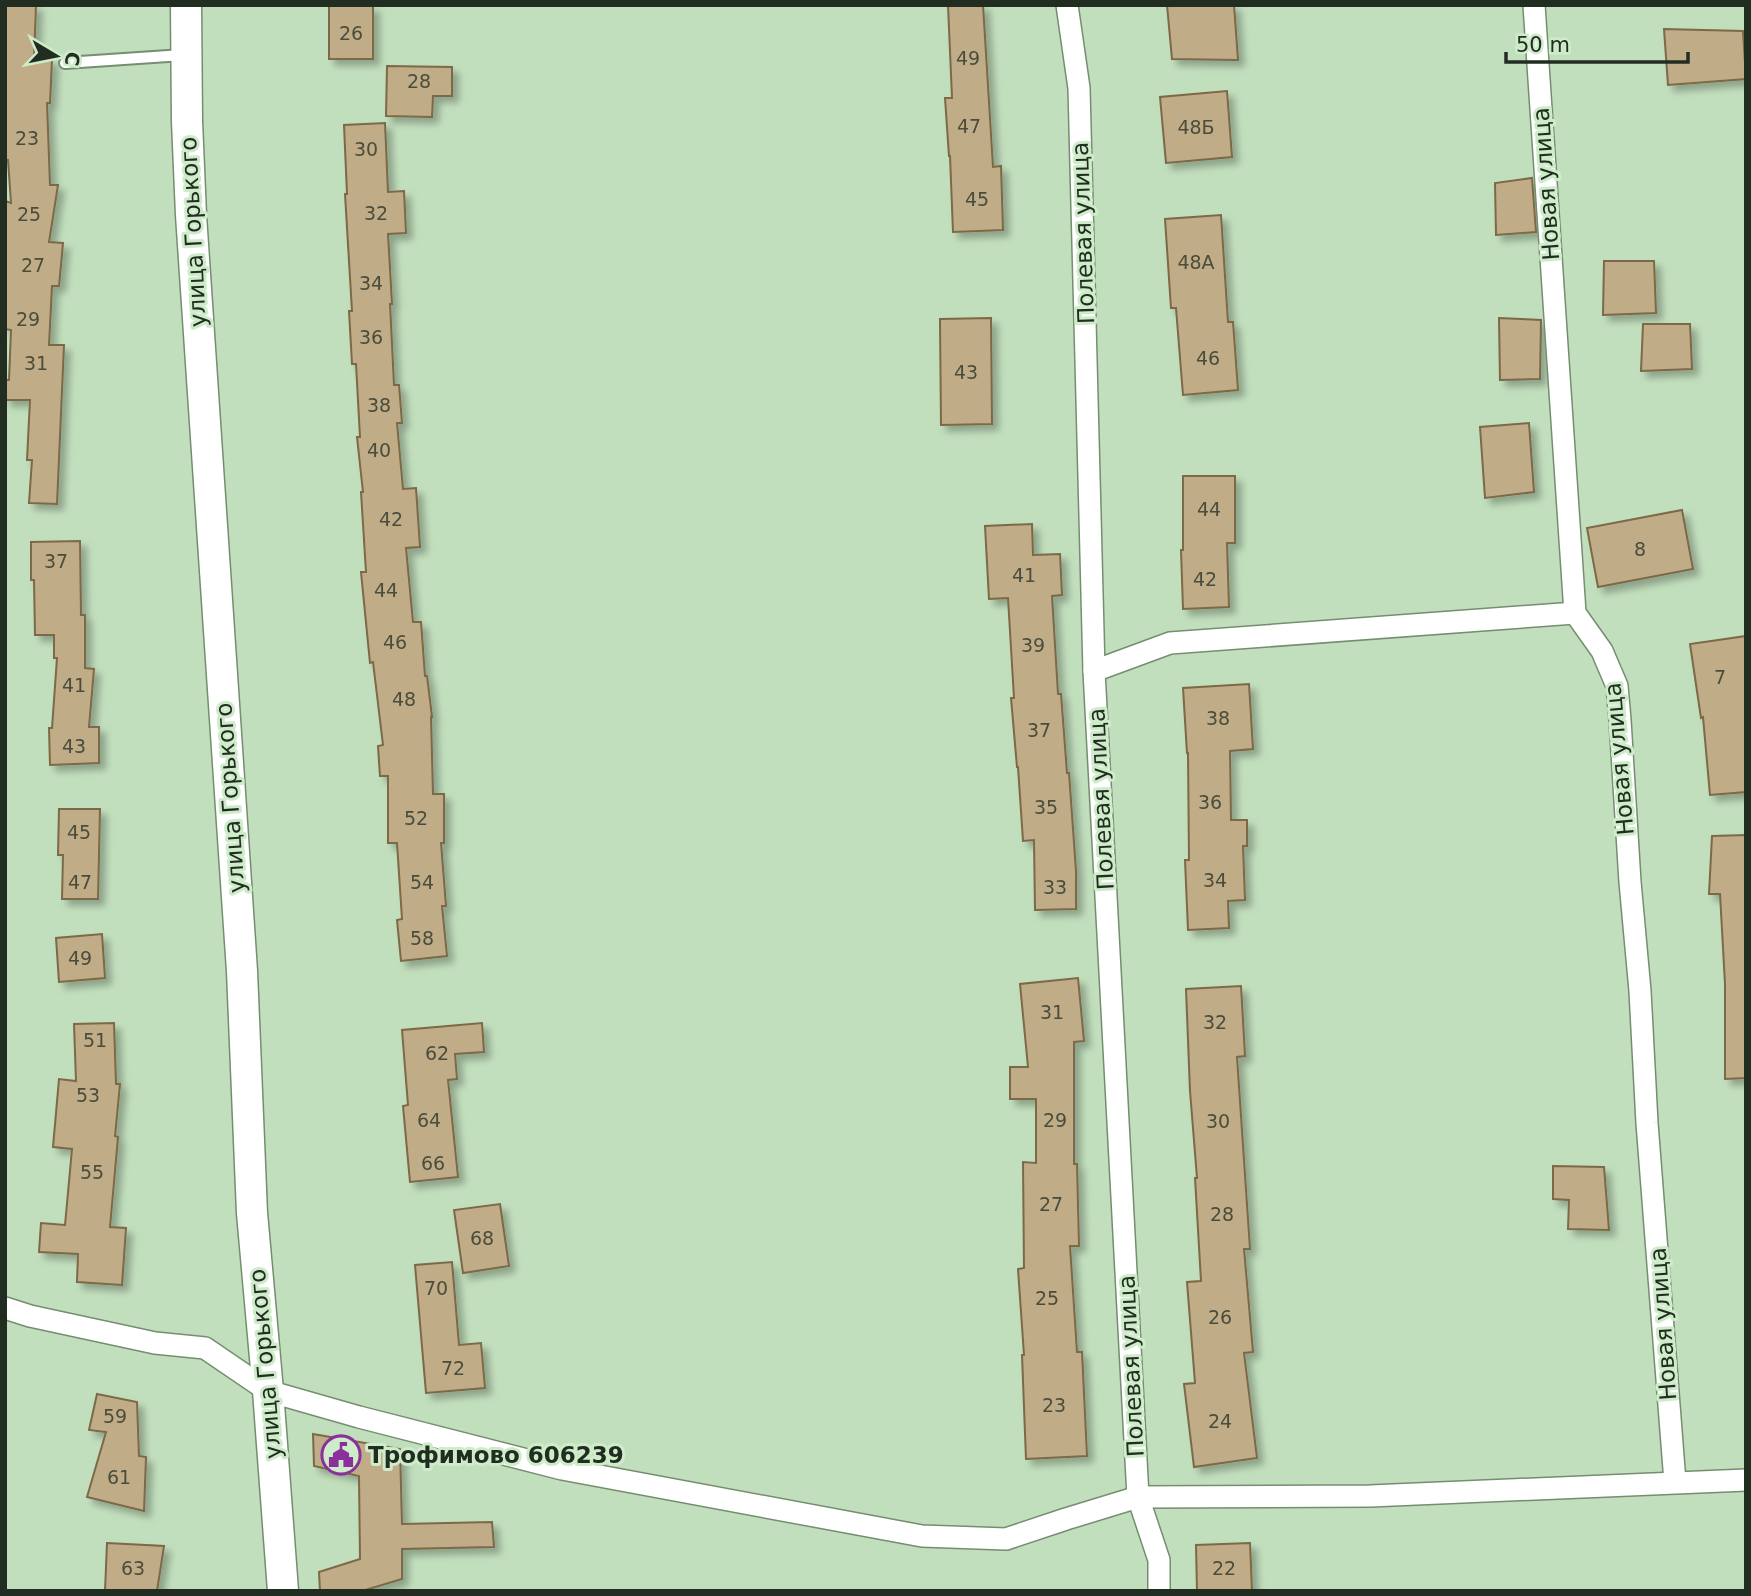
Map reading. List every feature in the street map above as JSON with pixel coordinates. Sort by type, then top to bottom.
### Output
[{"type":"main road","name":"улица Горького","points":[[186,5],[191,215],[242,971],[251,1213],[283,1591]]},
{"type":"street","name":"Полевая улица","points":[[1067,5],[1079,88],[1094,671],[1138,1497],[1159,1560],[1158,1591]]},
{"type":"street","name":"Новая улица","points":[[1534,5],[1575,613],[1602,650],[1617,686],[1675,1482]]},
{"type":"street","points":[[1094,671],[1170,643],[1575,613]]},
{"type":"street","points":[[5,1308],[30,1316],[155,1343],[205,1348],[268,1391],[562,1469],[922,1536],[1006,1539],[1138,1497],[1370,1496],[1746,1480]]},
{"type":"lane","points":[[65,64],[186,55]]},
{"type":"building","points":[[5,5],[36,5],[34,59],[52,59],[50,103],[47,103],[50,185],[58,185],[49,242],[63,243],[59,286],[52,286],[49,345],[64,345],[57,504],[29,503],[32,460],[27,460],[30,400],[5,400],[5,380],[9,380],[11,330],[5,329],[5,201],[11,203],[8,160],[5,160]]},
{"type":"building","points":[[948,5],[983,5],[993,167],[1001,166],[1003,230],[953,232],[945,98],[952,98]]},
{"type":"building","points":[[1167,5],[1234,5],[1238,60],[1172,59]]},
{"type":"building","points":[[329,6],[373,6],[373,59],[329,59]]},
{"type":"building","points":[[1664,29],[1743,31],[1746,79],[1668,85]]},
{"type":"building","points":[[387,66],[452,67],[452,96],[433,96],[432,117],[386,116]]},
{"type":"building","points":[[1227,91],[1232,157],[1166,163],[1160,97]]},
{"type":"building","points":[[385,123],[388,192],[404,191],[406,233],[388,234],[394,385],[399,385],[402,423],[397,423],[403,489],[416,488],[420,547],[406,548],[413,622],[421,622],[425,676],[432,717],[433,794],[444,794],[444,843],[441,843],[446,906],[442,906],[447,956],[401,961],[397,920],[402,919],[397,843],[388,843],[388,776],[380,776],[378,746],[383,745],[373,662],[370,663],[361,572],[366,572],[363,492],[357,437],[360,437],[356,364],[352,364],[349,311],[352,311],[345,194],[344,125]]},
{"type":"building","points":[[1532,178],[1536,232],[1496,235],[1495,183]]},
{"type":"building","points":[[1221,215],[1228,322],[1233,322],[1238,390],[1183,395],[1176,308],[1171,308],[1165,219]]},
{"type":"building","points":[[1604,261],[1654,261],[1656,313],[1603,315]]},
{"type":"building","points":[[991,318],[992,424],[941,425],[940,319]]},
{"type":"building","points":[[1499,318],[1541,320],[1540,379],[1500,380]]},
{"type":"building","points":[[1643,324],[1690,324],[1692,369],[1641,371]]},
{"type":"building","points":[[1529,423],[1534,492],[1485,498],[1480,427]]},
{"type":"building","points":[[1183,476],[1235,476],[1235,543],[1227,543],[1229,607],[1183,609]]},
{"type":"building","points":[[1682,510],[1693,569],[1598,587],[1587,528]]},
{"type":"building","points":[[1032,524],[1033,555],[1060,554],[1062,595],[1052,596],[1058,694],[1061,694],[1069,773],[1076,909],[1035,910],[1034,840],[1023,841],[1011,698],[1014,698],[1008,598],[989,599],[985,526]]},
{"type":"building","points":[[80,541],[85,668],[94,669],[89,727],[99,727],[99,763],[50,765],[49,728],[52,728],[57,658],[54,658],[54,635],[35,635],[31,542]]},
{"type":"building","points":[[1746,636],[1746,792],[1710,795],[1703,717],[1701,718],[1690,644]]},
{"type":"building","points":[[1249,684],[1253,749],[1230,751],[1231,820],[1247,820],[1247,846],[1243,846],[1245,900],[1228,901],[1229,928],[1188,930],[1185,860],[1189,860],[1188,753],[1183,688]]},
{"type":"building","points":[[59,809],[100,809],[98,899],[62,899],[63,855],[58,855]]},
{"type":"building","points":[[1746,835],[1746,1078],[1725,1079],[1725,984],[1720,894],[1709,894],[1712,836]]},
{"type":"building","points":[[102,934],[105,978],[59,982],[56,938]]},
{"type":"building","points":[[1078,978],[1084,1041],[1074,1042],[1074,1164],[1077,1164],[1079,1246],[1070,1246],[1077,1352],[1082,1352],[1087,1456],[1026,1459],[1024,1355],[1018,1269],[1024,1268],[1023,1162],[1036,1163],[1036,1099],[1010,1099],[1010,1067],[1028,1067],[1020,984]]},
{"type":"building","points":[[1241,986],[1245,1056],[1237,1057],[1250,1249],[1244,1249],[1253,1352],[1244,1353],[1257,1458],[1194,1467],[1184,1384],[1195,1383],[1187,1282],[1201,1281],[1186,989]]},
{"type":"building","points":[[114,1023],[116,1084],[120,1084],[110,1227],[126,1228],[122,1285],[77,1282],[78,1254],[39,1252],[41,1223],[65,1225],[72,1149],[53,1147],[59,1079],[76,1081],[74,1024]]},
{"type":"building","points":[[482,1023],[484,1052],[455,1054],[457,1079],[448,1080],[458,1177],[410,1182],[403,1106],[408,1105],[402,1030]]},
{"type":"building","points":[[1553,1166],[1604,1167],[1609,1230],[1568,1229],[1569,1200],[1553,1199]]},
{"type":"building","points":[[500,1204],[509,1266],[463,1273],[454,1210]]},
{"type":"building","points":[[452,1262],[459,1345],[481,1343],[485,1388],[426,1393],[415,1265]]},
{"type":"building","points":[[97,1394],[137,1402],[139,1456],[146,1457],[144,1511],[87,1497],[106,1432],[89,1430]]},
{"type":"building","points":[[313,1434],[400,1449],[402,1524],[492,1522],[494,1547],[402,1549],[402,1579],[362,1591],[320,1591],[319,1572],[360,1559],[359,1476],[314,1466]]},
{"type":"building","points":[[107,1543],[164,1546],[157,1591],[105,1591]]},
{"type":"building","points":[[1250,1543],[1252,1591],[1197,1591],[1196,1545]]},
{"type":"place","name":"Трофимово 606239","points":[[341,1455]]}]
